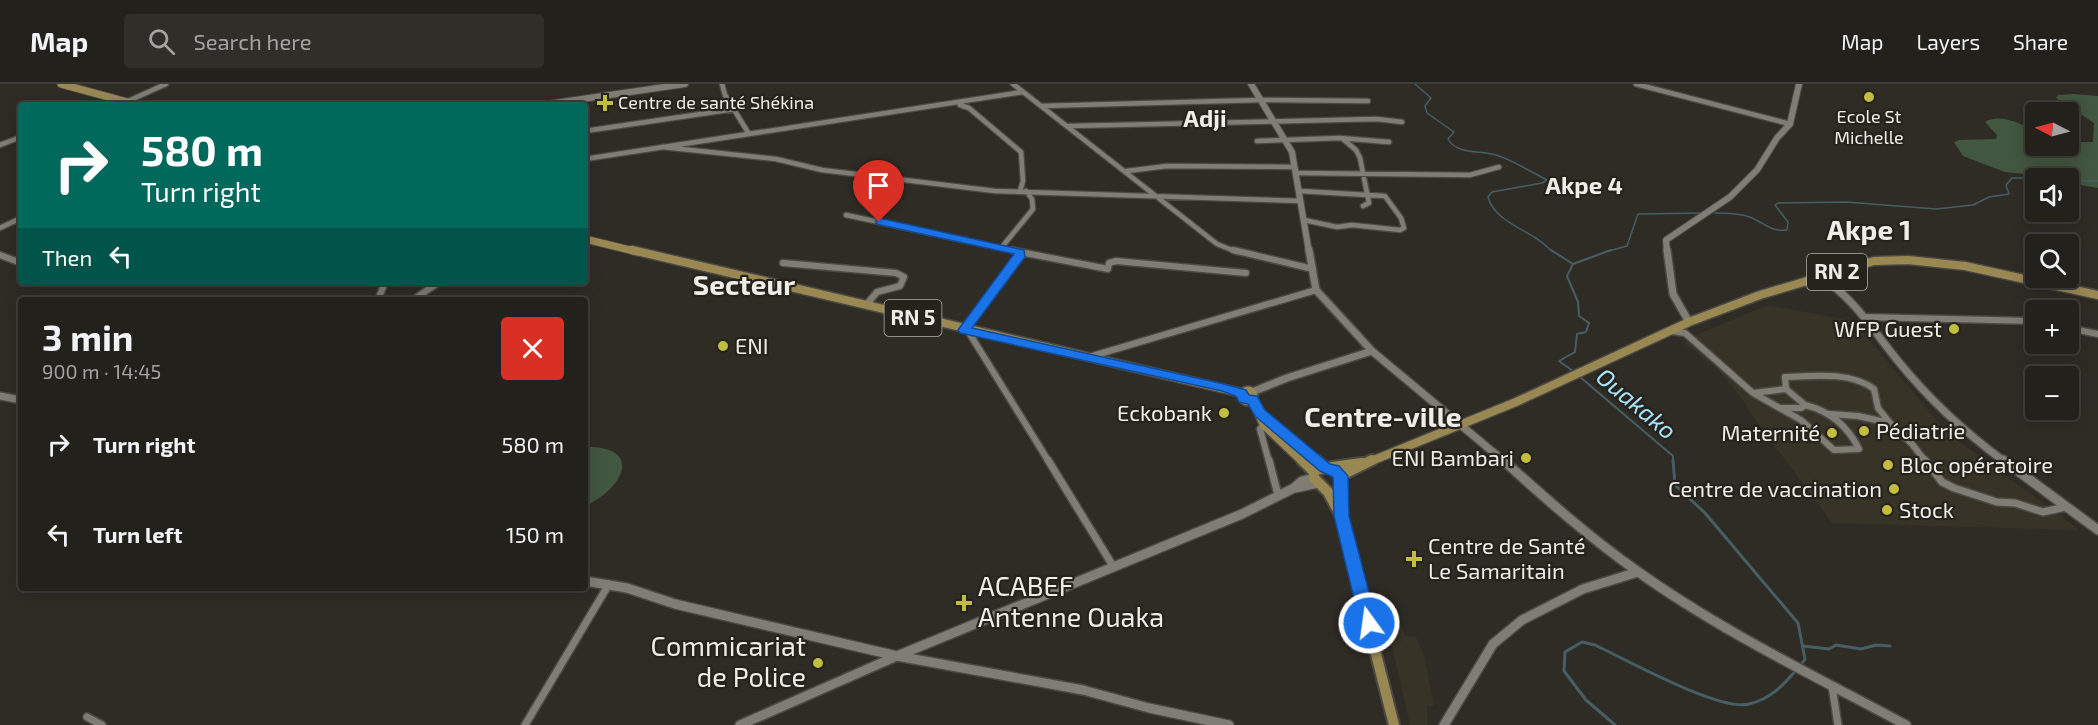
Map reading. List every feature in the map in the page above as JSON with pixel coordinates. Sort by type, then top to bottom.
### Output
[{"type":"main road","points":[[61,84],[126,102]]},
{"type":"main road","name":"RN 5","points":[[588,240],[1252,396]]},
{"type":"main road","name":"RN 2","points":[[1340,479],[1368,462],[1570,378],[1689,322],[1760,295],[1874,261],[1908,260],[1965,266],[2098,296]]},
{"type":"main road","points":[[1252,396],[1268,424],[1283,438],[1317,479],[1341,516]]},
{"type":"main road","points":[[1283,438],[1328,468],[1340,479],[1341,516],[1394,725]]},
{"type":"main road","name":"RN 2","points":[[1328,468],[1368,462]]},
{"type":"main road","points":[[1317,479],[1328,468]]},
{"type":"main road","points":[[1317,479],[1331,487],[1340,479]]},
{"type":"street","points":[[126,102],[166,84]]},
{"type":"street","points":[[562,102],[685,84]]},
{"type":"street","points":[[722,84],[725,95],[749,134]]},
{"type":"street","points":[[1013,84],[1127,171],[1153,195],[1209,238],[1227,249],[1313,269]]},
{"type":"street","points":[[1251,84],[1271,121],[1292,152],[1316,290],[1372,351],[1461,423],[1584,532],[1638,572],[1682,602],[1906,725]]},
{"type":"street","points":[[1636,84],[1790,124]]},
{"type":"street","points":[[1689,322],[1677,309],[1673,298],[1666,240],[1730,197],[1757,170],[1777,138],[1790,124],[1799,84]]},
{"type":"street","points":[[588,159],[1023,92]]},
{"type":"street","points":[[1040,106],[1260,100],[1368,101]]},
{"type":"street","points":[[953,104],[969,108],[996,134],[1021,152],[1023,191],[1032,200],[1033,209],[1002,247]]},
{"type":"street","points":[[588,131],[735,109]]},
{"type":"street","points":[[1069,126],[1377,119],[1402,122]]},
{"type":"street","points":[[0,145],[18,138]]},
{"type":"street","points":[[1257,141],[1283,138],[1369,139],[1389,142]]},
{"type":"street","points":[[1343,140],[1356,150],[1366,175],[1367,195],[1370,203],[1363,206]]},
{"type":"street","points":[[662,147],[776,159],[822,170],[862,173],[981,190],[1301,201]]},
{"type":"street","points":[[1127,171],[1167,166],[1366,175],[1470,175],[1499,167]]},
{"type":"street","points":[[1300,191],[1385,196],[1401,218],[1403,230],[1352,225],[1328,226],[1318,224],[1316,221],[1304,220]]},
{"type":"street","points":[[846,215],[1108,269],[1110,264],[1116,261],[1213,272],[1246,273]]},
{"type":"street","points":[[0,228],[18,219]]},
{"type":"street","points":[[1020,252],[1019,257],[966,330],[1113,566]]},
{"type":"street","points":[[0,255],[18,262]]},
{"type":"street","points":[[783,263],[896,273],[904,277],[900,286],[877,292],[866,305]]},
{"type":"street","points":[[1821,277],[1837,287],[1864,317],[1899,363],[1973,438],[2098,530]]},
{"type":"street","points":[[418,297],[436,285]]},
{"type":"street","points":[[1085,358],[1292,295],[1316,290]]},
{"type":"street","points":[[1864,317],[2025,321]]},
{"type":"street","points":[[1671,330],[1685,333],[1753,393],[1801,420],[1834,450],[1859,449],[1846,428],[1825,413],[1805,405],[1786,389],[1785,377],[1824,376],[1867,384],[1876,392],[1877,406],[1890,423],[1912,444],[1942,482],[1954,488],[1997,502],[2015,502],[2043,512],[2066,507]]},
{"type":"street","points":[[2079,330],[2098,334]]},
{"type":"street","points":[[1252,396],[1287,378],[1372,351]]},
{"type":"street","points":[[1753,393],[1786,389]]},
{"type":"street","points":[[0,396],[18,399]]},
{"type":"street","points":[[1781,408],[1802,408],[1805,405]]},
{"type":"street","points":[[1825,413],[1858,416],[1890,423]]},
{"type":"street","points":[[1268,424],[1260,429],[1263,448],[1278,495]]},
{"type":"street","points":[[740,725],[897,656],[1242,514],[1278,495],[1317,479]]},
{"type":"street","points":[[1444,725],[1493,644],[1522,620],[1583,589],[1638,572]]},
{"type":"street","points":[[588,581],[610,584],[675,604],[897,656],[1083,690],[1149,708],[1229,725]]},
{"type":"street","points":[[525,725],[610,584]]},
{"type":"street","points":[[1832,685],[1838,725]]},
{"type":"street","points":[[87,717],[102,725]]},
{"type":"shaded area","points":[[1768,305],[1853,321],[1940,424],[1957,440],[2080,530],[1832,523],[1719,371],[1682,341]]},
{"type":"shaded area","points":[[1387,625],[1402,625],[1405,636],[1416,637],[1424,655],[1434,706],[1427,706],[1427,725],[1410,725]]},
{"type":"green space","points":[[2058,95],[2098,96],[2098,188],[2079,185],[2079,168],[2025,168],[2025,174],[2005,172],[1963,156],[1954,142],[1996,139],[1997,135],[1985,122],[2004,119],[2025,126],[2025,156],[2079,156],[2079,142],[2093,142],[2094,123],[2079,113],[2079,102],[2062,102],[2056,98]]},
{"type":"green space","points":[[588,447],[616,453],[621,461],[622,470],[618,480],[598,499],[588,504]]},
{"type":"waterway","name":"Ouakako","points":[[1415,84],[1431,98],[1425,106],[1427,113],[1454,132],[1448,139],[1457,148],[1502,157],[1547,180],[1542,183],[1492,192],[1488,197],[1501,216],[1553,252]]},
{"type":"waterway","points":[[1715,213],[1746,216],[1772,228],[1787,230],[1788,222],[1775,205],[1778,203],[1846,202],[1936,209],[1973,205],[1989,197],[2009,194],[2006,185],[2012,178],[2025,178]]},
{"type":"waterway","points":[[2079,180],[2098,181]]},
{"type":"waterway","points":[[1607,251],[1627,246],[1638,214],[1702,213]]},
{"type":"waterway","name":"Ouakako","points":[[1551,250],[1573,264]]},
{"type":"waterway","points":[[1607,251],[1611,250]]},
{"type":"waterway","points":[[1573,264],[1607,251]]},
{"type":"waterway","name":"Ouakako","points":[[1573,264],[1567,276],[1578,302],[1579,316],[1589,323],[1586,332],[1577,334],[1575,352],[1559,361],[1573,371]]},
{"type":"waterway","name":"Ouakako","points":[[1580,377],[1673,456],[1673,460]]},
{"type":"waterway","name":"Ouakako","points":[[1673,460],[1675,485],[1705,513],[1798,623],[1805,659],[1800,666]]},
{"type":"waterway","name":"Ouakako","points":[[1615,725],[1586,700],[1564,671],[1565,652],[1582,642],[1595,645],[1695,693],[1735,704],[1749,704],[1763,699],[1781,686],[1796,670]]},
{"type":"waterway","points":[[1803,646],[1829,649],[1836,645],[1861,649],[1876,645],[1890,646]]},
{"type":"place","name":"Ecole St Michelle","points":[[1869,97]]},
{"type":"place","name":"Centre de santé Shékina","points":[[605,103]]},
{"type":"place","name":"WFP Guest","points":[[1954,329]]},
{"type":"place","name":"ENI","points":[[723,346]]},
{"type":"place","name":"Eckobank","points":[[1224,413]]},
{"type":"place","name":"Pédiatrie","points":[[1864,431]]},
{"type":"place","name":"Maternité","points":[[1832,433]]},
{"type":"place","name":"ENI Bambari","points":[[1526,458]]},
{"type":"place","name":"Bloc opératoire","points":[[1888,465]]},
{"type":"place","name":"Centre de vaccination","points":[[1894,489]]},
{"type":"place","name":"Stock","points":[[1887,510]]},
{"type":"place","name":"Centre de Santé Le Samaritain","points":[[1414,559]]},
{"type":"place","name":"ACABEF Antenne Ouaka","points":[[964,603]]},
{"type":"place","name":"Commicariat de Police","points":[[818,663]]},
{"type":"district","name":"Adji","points":[[1205,119]]},
{"type":"district","name":"Akpe 4","points":[[1584,186]]},
{"type":"district","name":"Akpe 1","points":[[1869,230]]},
{"type":"district","name":"Secteur","points":[[744,285]]},
{"type":"district","name":"Centre-ville","points":[[1383,417]]},
{"type":"route","points":[[879,222],[1020,252],[1019,257],[964,330],[1224,388],[1242,393],[1241,396],[1244,399],[1252,399],[1260,413],[1287,436],[1325,468],[1339,473],[1341,516],[1369,623]]}]
